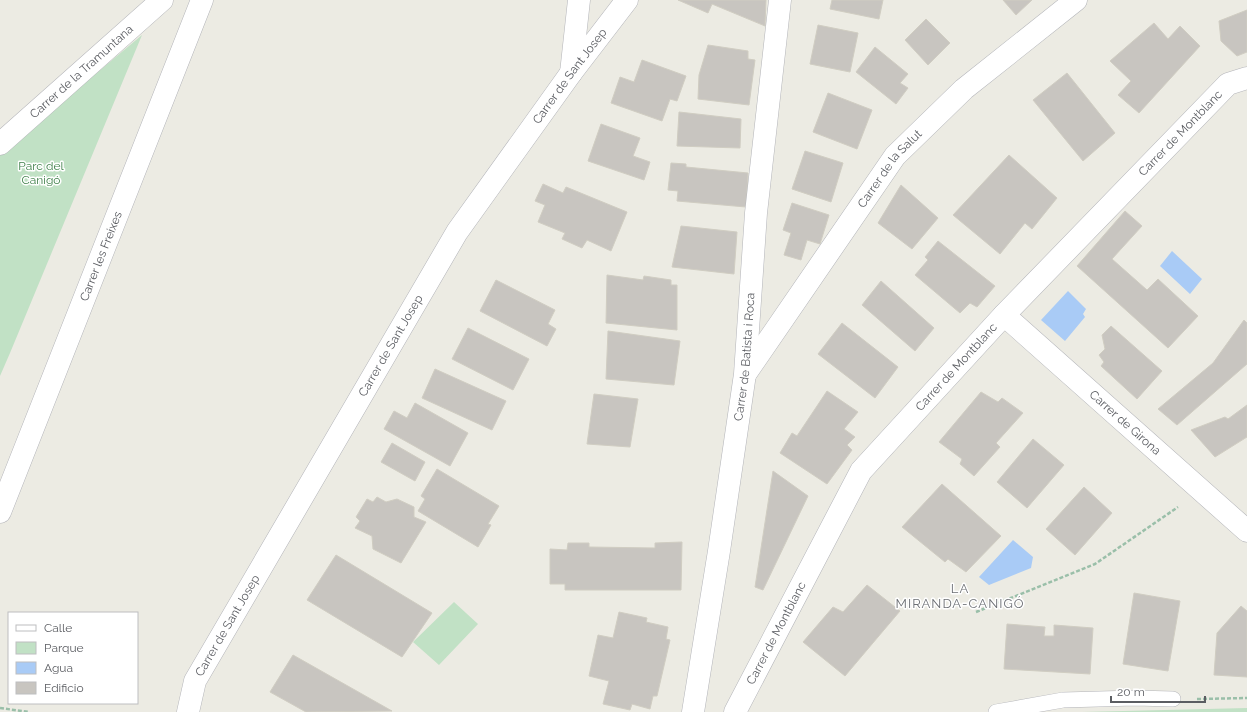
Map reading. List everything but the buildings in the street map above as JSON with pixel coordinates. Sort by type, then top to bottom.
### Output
[{"type":"street","name":"Carrer de la Tramuntana","points":[[0,144],[162,0]]},
{"type":"street","name":"Carrer les Freixes","points":[[0,512],[202,0]]},
{"type":"street","points":[[571,73],[579,0]]},
{"type":"street","name":"Carrer de Sant Josep","points":[[188,712],[195,680],[457,232],[571,73],[627,0]]},
{"type":"street","name":"Carrer de Batista i Roca","points":[[693,712],[719,551],[745,374],[756,213],[780,0]]},
{"type":"street","name":"Carrer de la Salut","points":[[745,374],[896,156],[964,89],[1076,0]]},
{"type":"street","name":"Carrer de Montblanc","points":[[735,712],[861,471],[1004,315],[1228,84],[1247,78]]},
{"type":"street","name":"Carrer de Girona","points":[[1004,315],[1247,531]]},
{"type":"lane","points":[[996,712],[1063,700],[1135,698],[1173,699]]},
{"type":"path","points":[[976,612],[1095,564],[1202,491]]},
{"type":"path","points":[[1173,699],[1247,698]]},
{"type":"path","points":[[0,708],[29,712]]},
{"type":"green space","name":"Parc del Canigó","points":[[142,35],[10,353],[0,376],[0,154]]},
{"type":"green space","points":[[454,602],[478,624],[439,665],[413,642]]},
{"type":"green space","points":[[1247,708],[1247,712],[1082,712]]},
{"type":"water","points":[[1172,251],[1202,279],[1190,294],[1160,266]]},
{"type":"water","points":[[1068,291],[1086,309],[1083,314],[1085,317],[1065,341],[1041,320]]},
{"type":"water","points":[[1013,540],[1033,557],[1031,568],[989,585],[979,577]]},
{"type":"district","name":"LA MIRANDA-CANIGÓ","points":[[960,596]]}]
